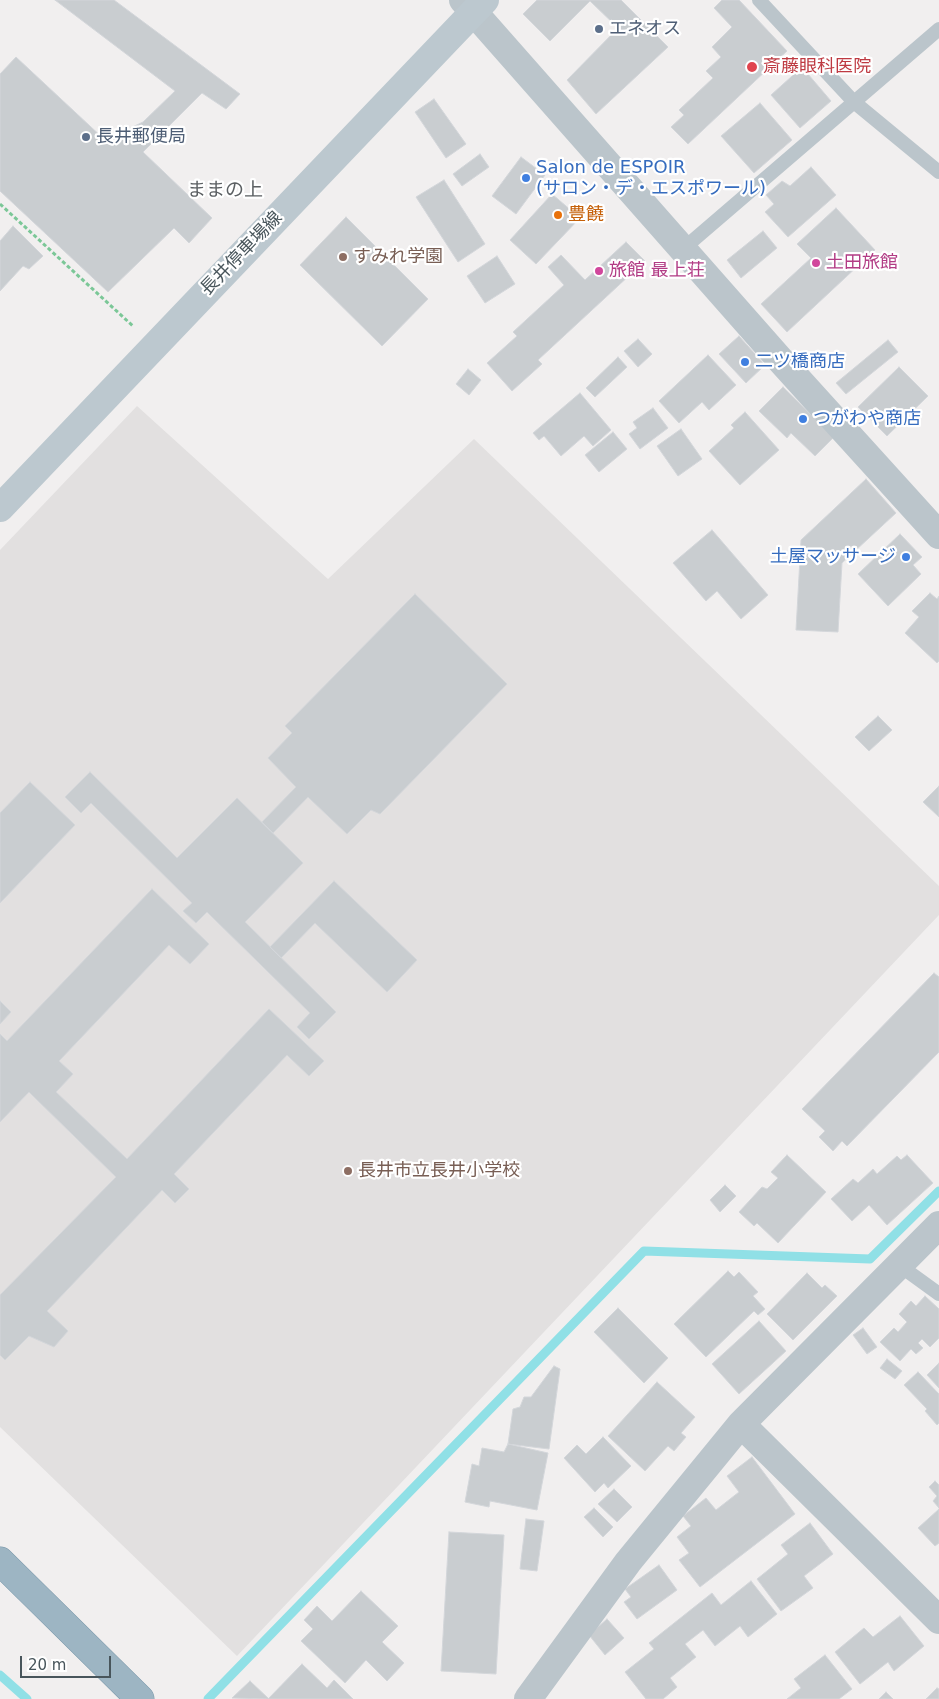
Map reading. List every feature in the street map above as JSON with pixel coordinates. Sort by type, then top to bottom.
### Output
[{"type":"highway","points":[[0,1561],[140,1699]]},
{"type":"main road","name":"長井停車場線","points":[[0,508],[474,4]]},
{"type":"street","points":[[474,4],[683,249],[783,363],[939,535]]},
{"type":"street","points":[[528,1699],[628,1562],[741,1424],[939,1225]]},
{"type":"street","points":[[741,1424],[939,1620]]},
{"type":"lane","points":[[759,0],[854,102],[939,172]]},
{"type":"lane","points":[[683,249],[939,29]]},
{"type":"lane","points":[[899,1265],[939,1294]]},
{"type":"path","points":[[0,204],[154,346]]},
{"type":"shaded area","name":"長井市立長井小学校","points":[[137,406],[328,579],[474,439],[939,886],[939,915],[237,1656],[0,1427],[0,550]]},
{"type":"building","points":[[55,0],[114,0],[240,94],[226,109],[202,93],[143,152],[212,218],[189,243],[174,228],[108,292],[0,191],[0,74],[16,57],[105,140],[143,122],[175,91]]},
{"type":"building","points":[[537,0],[621,0],[668,47],[596,114],[567,80],[618,28],[590,1],[550,41],[523,14]]},
{"type":"building","points":[[722,0],[739,0],[787,51],[688,144],[671,127],[684,115],[679,110],[713,78],[706,71],[721,57],[712,47],[732,27],[714,8]]},
{"type":"building","points":[[802,67],[831,101],[800,128],[771,95]]},
{"type":"building","points":[[434,99],[466,144],[446,158],[415,112]]},
{"type":"building","points":[[760,103],[792,140],[754,173],[721,136]]},
{"type":"building","points":[[480,154],[489,167],[462,186],[453,174]]},
{"type":"building","points":[[521,157],[545,175],[516,214],[492,196]]},
{"type":"building","points":[[811,167],[836,195],[788,237],[765,212],[774,204],[766,195],[782,181],[790,186]]},
{"type":"building","points":[[444,180],[485,244],[458,262],[416,197]]},
{"type":"building","points":[[552,194],[580,218],[536,264],[510,240]]},
{"type":"building","points":[[836,208],[875,250],[787,332],[761,304],[811,258],[797,244]]},
{"type":"building","points":[[346,217],[428,299],[382,346],[300,265]]},
{"type":"building","points":[[13,226],[43,256],[29,269],[23,266],[0,291],[0,241]]},
{"type":"building","points":[[763,231],[777,248],[741,278],[727,260]]},
{"type":"building","points":[[626,242],[645,261],[538,360],[542,364],[512,391],[487,363],[517,336],[513,332],[564,285],[548,267],[561,255],[585,280]]},
{"type":"building","points":[[497,256],[515,284],[485,303],[467,276]]},
{"type":"building","points":[[739,336],[765,365],[746,383],[719,354]]},
{"type":"building","points":[[638,339],[652,354],[638,367],[624,351]]},
{"type":"building","points":[[888,340],[898,352],[846,394],[836,383]]},
{"type":"building","points":[[708,355],[736,385],[709,410],[702,402],[679,423],[659,401]]},
{"type":"building","points":[[618,357],[627,367],[595,397],[586,388]]},
{"type":"building","points":[[899,367],[928,396],[887,436],[858,407]]},
{"type":"building","points":[[468,369],[481,380],[469,395],[456,384]]},
{"type":"building","points":[[783,387],[834,437],[815,456],[791,433],[787,438],[759,411]]},
{"type":"building","points":[[580,393],[611,430],[593,446],[584,436],[561,456],[544,436],[539,440],[533,433]]},
{"type":"building","points":[[653,408],[668,428],[640,449],[629,434],[637,428],[633,422]]},
{"type":"building","points":[[745,412],[779,450],[740,485],[709,451],[734,428],[731,425]]},
{"type":"building","points":[[681,429],[702,459],[678,476],[657,446]]},
{"type":"building","points":[[613,432],[627,449],[599,472],[585,455]]},
{"type":"building","points":[[866,479],[896,513],[842,563],[838,632],[796,630],[801,540]]},
{"type":"building","points":[[712,530],[768,595],[741,619],[717,591],[706,601],[673,563]]},
{"type":"building","points":[[900,534],[922,557],[913,565],[921,574],[888,606],[858,574]]},
{"type":"building","points":[[930,593],[937,599],[939,596],[939,661],[937,663],[905,633],[919,617],[912,611]]},
{"type":"building","points":[[415,594],[507,684],[380,814],[371,810],[347,834],[308,797],[273,833],[262,822],[296,787],[268,758],[292,733],[285,726]]},
{"type":"building","points":[[878,716],[892,730],[869,751],[855,737]]},
{"type":"building","points":[[90,772],[177,858],[237,798],[303,863],[245,922],[336,1012],[309,1039],[297,1027],[310,1013],[207,912],[196,923],[183,911],[192,903],[91,803],[81,813],[65,797]]},
{"type":"building","points":[[30,782],[75,825],[0,903],[0,813]]},
{"type":"building","points":[[939,786],[939,817],[923,802]]},
{"type":"building","points":[[334,881],[417,960],[387,992],[315,923],[281,958],[270,947]]},
{"type":"building","points":[[152,889],[209,944],[190,964],[169,945],[59,1061],[73,1074],[56,1092],[127,1159],[269,1009],[324,1061],[309,1076],[287,1055],[174,1174],[189,1189],[175,1203],[162,1190],[47,1311],[68,1331],[54,1347],[29,1336],[5,1360],[0,1355],[0,1295],[116,1177],[29,1092],[0,1122],[0,1034],[7,1041]]},
{"type":"building","points":[[934,973],[939,977],[939,1052],[847,1146],[842,1141],[833,1151],[819,1137],[825,1131],[802,1109]]},
{"type":"building","points":[[0,1001],[11,1012],[0,1024]]},
{"type":"building","points":[[787,1155],[826,1192],[778,1243],[757,1223],[754,1226],[739,1212],[762,1187],[767,1189],[778,1178],[771,1172]]},
{"type":"building","points":[[907,1155],[933,1183],[887,1225],[869,1205],[852,1221],[831,1199],[853,1179],[858,1183],[873,1169],[877,1174],[897,1156],[901,1160]]},
{"type":"building","points":[[725,1185],[736,1196],[720,1212],[710,1200]]},
{"type":"building","points":[[728,1271],[734,1277],[739,1272],[758,1292],[753,1296],[765,1309],[758,1315],[754,1311],[706,1357],[674,1324]]},
{"type":"building","points":[[807,1273],[822,1288],[825,1285],[837,1296],[793,1340],[767,1314]]},
{"type":"building","points":[[925,1296],[939,1309],[939,1338],[930,1347],[922,1339],[918,1343],[923,1348],[916,1354],[911,1349],[900,1361],[880,1342],[894,1328],[898,1332],[907,1322],[899,1314],[911,1301],[916,1306]]},
{"type":"building","points":[[618,1308],[668,1358],[644,1383],[594,1332]]},
{"type":"building","points":[[759,1321],[786,1351],[739,1394],[712,1364]]},
{"type":"building","points":[[863,1328],[877,1347],[867,1354],[853,1335]]},
{"type":"building","points":[[887,1359],[902,1371],[895,1379],[880,1368]]},
{"type":"building","points":[[939,1363],[939,1388],[927,1375]]},
{"type":"building","points":[[554,1366],[560,1369],[549,1449],[508,1444],[513,1409],[520,1407],[524,1397],[531,1397]]},
{"type":"building","points":[[918,1372],[939,1394],[939,1423],[937,1425],[925,1411],[927,1409],[904,1385]]},
{"type":"building","points":[[657,1382],[695,1417],[681,1433],[686,1437],[674,1451],[668,1446],[645,1471],[608,1436]]},
{"type":"building","points":[[603,1437],[631,1466],[608,1488],[604,1483],[595,1492],[564,1458],[577,1445],[586,1454]]},
{"type":"building","points":[[508,1444],[548,1453],[537,1510],[490,1501],[489,1507],[465,1502],[472,1464],[479,1466],[482,1448],[504,1452]]},
{"type":"building","points":[[752,1457],[795,1514],[700,1587],[679,1560],[689,1553],[677,1537],[691,1526],[683,1516],[706,1498],[716,1510],[739,1492],[727,1476]]},
{"type":"building","points":[[935,1481],[939,1485],[939,1508],[933,1501],[937,1496],[929,1487]]},
{"type":"building","points":[[614,1489],[632,1507],[617,1522],[598,1504]]},
{"type":"building","points":[[594,1508],[613,1527],[603,1537],[584,1517]]},
{"type":"building","points":[[939,1509],[939,1543],[935,1546],[918,1528]]},
{"type":"building","points":[[526,1519],[544,1521],[537,1571],[520,1569]]},
{"type":"building","points":[[810,1523],[833,1554],[804,1576],[813,1588],[781,1611],[757,1579],[788,1554],[781,1545]]},
{"type":"building","points":[[449,1532],[504,1535],[496,1674],[441,1671]]},
{"type":"building","points":[[659,1565],[677,1590],[637,1619],[624,1602],[631,1597],[625,1589]]},
{"type":"building","points":[[751,1581],[777,1614],[748,1637],[740,1626],[715,1646],[703,1630],[685,1644],[696,1657],[670,1678],[677,1687],[663,1699],[646,1699],[625,1672],[654,1649],[649,1643],[712,1593],[721,1605]]},
{"type":"building","points":[[361,1591],[398,1626],[382,1642],[404,1663],[387,1681],[366,1660],[345,1683],[301,1641],[313,1629],[304,1620],[317,1606],[332,1621]]},
{"type":"building","points":[[900,1616],[924,1646],[894,1671],[888,1662],[860,1684],[835,1652],[864,1628],[873,1637]]},
{"type":"building","points":[[607,1619],[624,1638],[605,1655],[589,1635]]},
{"type":"building","points":[[825,1655],[852,1689],[839,1699],[787,1699],[801,1688],[794,1679]]},
{"type":"building","points":[[302,1664],[327,1688],[334,1680],[353,1699],[268,1699]]},
{"type":"building","points":[[250,1681],[269,1699],[232,1698]]},
{"type":"building","points":[[937,1688],[939,1689],[939,1699],[926,1699]]},
{"type":"building","points":[[886,1692],[893,1699],[879,1699]]},
{"type":"waterway","points":[[208,1699],[644,1251],[870,1259],[939,1191]]},
{"type":"waterway","points":[[0,1675],[27,1699]]},
{"type":"place","name":"エネオス","points":[[599,29]]},
{"type":"place","name":"斎藤眼科医院","points":[[752,67]]},
{"type":"place","name":"長井郵便局","points":[[86,137]]},
{"type":"place","name":"Salon de ESPOIR (サロン・デ・エスポワール)","points":[[526,178]]},
{"type":"place","name":"豊饒","points":[[558,215]]},
{"type":"place","name":"すみれ学園","points":[[343,257]]},
{"type":"place","name":"土田旅館","points":[[816,263]]},
{"type":"place","name":"旅館 最上荘","points":[[599,271]]},
{"type":"place","name":"二ツ橋商店","points":[[745,362]]},
{"type":"place","name":"つがわや商店","points":[[803,419]]},
{"type":"place","name":"土屋マッサージ","points":[[906,557]]},
{"type":"place","name":"長井市立長井小学校","points":[[348,1171]]},
{"type":"district","name":"ままの上","points":[[225,191]]}]
